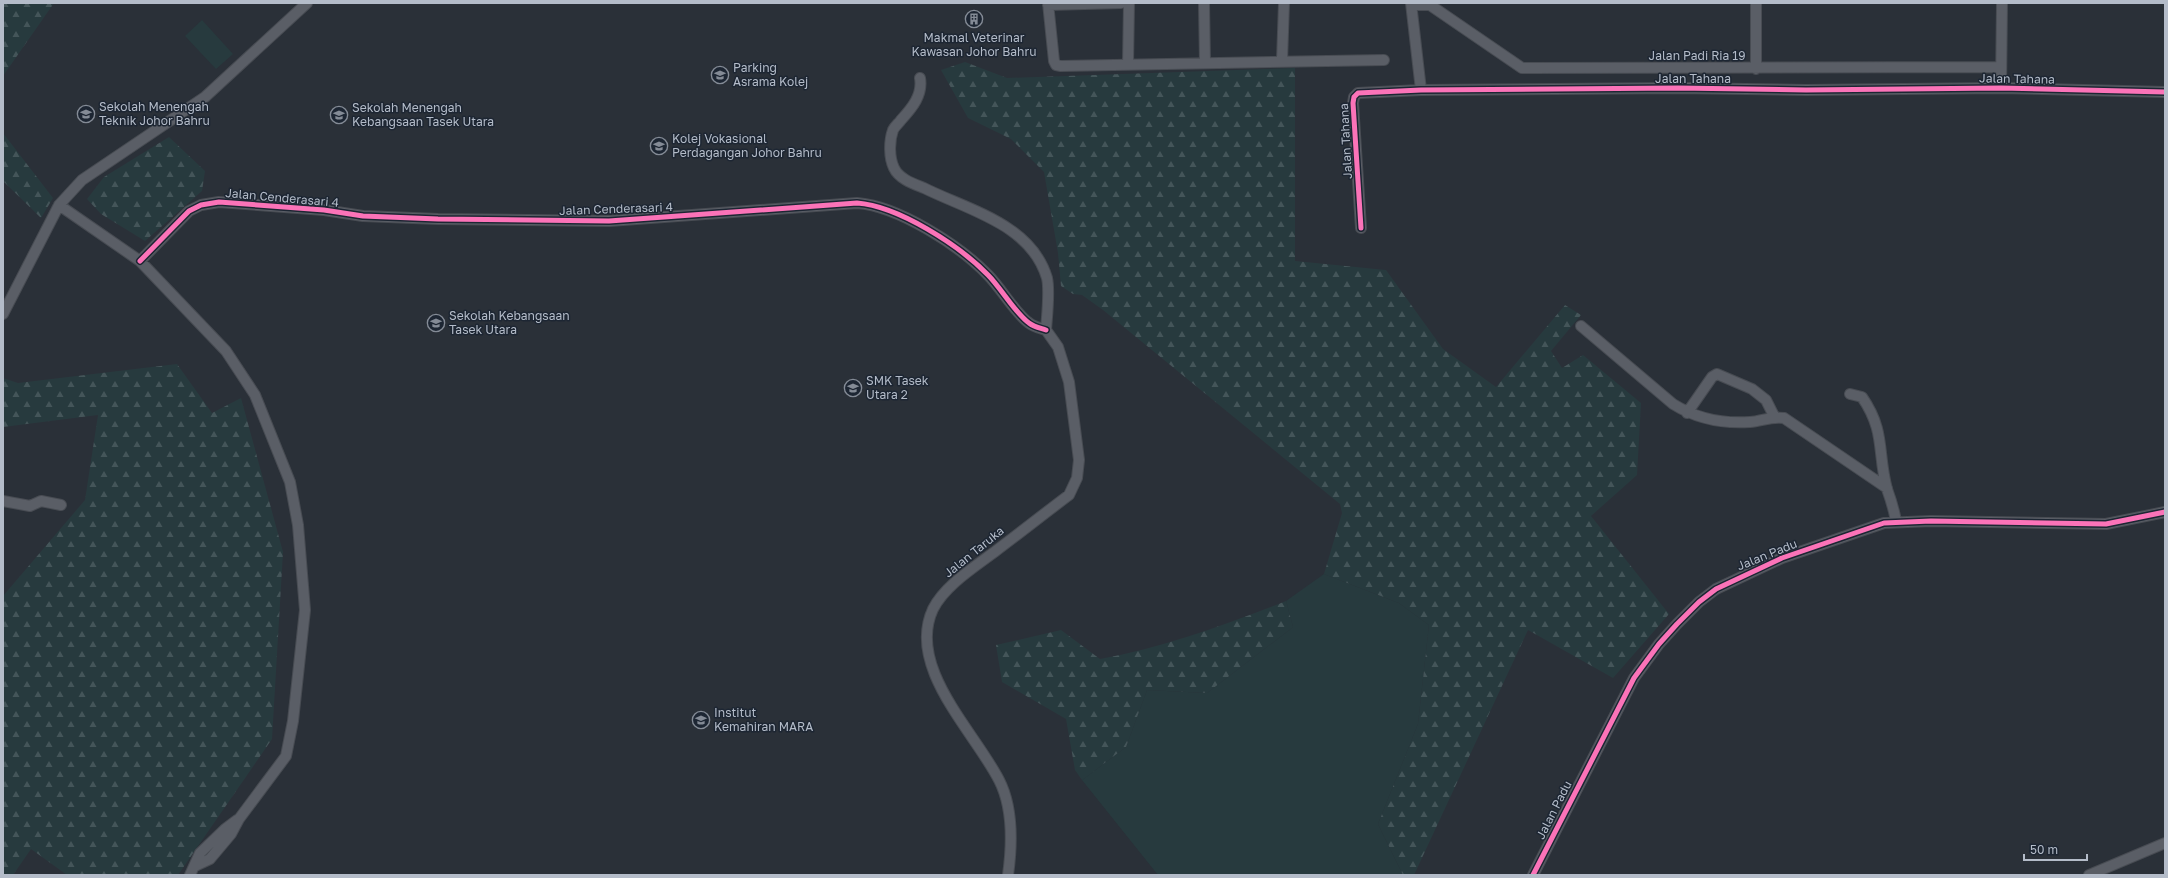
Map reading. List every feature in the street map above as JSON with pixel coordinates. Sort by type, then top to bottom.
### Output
[{"type":"street","points":[[3,314],[58,205],[82,180],[205,97],[307,3]]},
{"type":"street","points":[[1121,3],[1048,4],[1056,64],[1088,67],[1282,61],[1384,60]]},
{"type":"street","points":[[1128,65],[1129,3]]},
{"type":"street","points":[[1204,3],[1205,63]]},
{"type":"street","points":[[1282,61],[1284,3]]},
{"type":"street","points":[[1756,3],[1756,68]]},
{"type":"street","points":[[2001,88],[2002,3]]},
{"type":"street","points":[[1413,4],[1421,90]]},
{"type":"street","name":"Jalan Padi Ria 19","points":[[1413,4],[1430,5],[1514,64],[1522,68],[2001,67]]},
{"type":"street","points":[[920,78],[921,88],[912,108],[893,129],[890,152],[894,169],[902,178],[949,201],[986,216],[1012,232],[1026,245],[1039,259],[1047,279],[1046,330]]},
{"type":"street","name":"Jalan Tahana","points":[[1361,228],[1353,104],[1354,97],[1358,93],[1421,90],[2001,88],[2165,92]]},
{"type":"street","name":"Jalan Cenderasari 4","points":[[140,261],[190,211],[200,205],[219,202],[378,216],[438,219],[609,221],[857,203],[879,207],[913,221],[972,260],[1004,292],[1029,323],[1046,330]]},
{"type":"street","points":[[58,205],[140,261],[226,351],[253,391],[290,482],[298,525],[305,621],[293,721],[286,756],[239,819],[231,834],[210,859],[193,871]]},
{"type":"street","points":[[1581,326],[1673,404],[1687,412],[1707,421],[1752,422],[1774,416],[1784,418],[1887,488]]},
{"type":"street","name":"Jalan Taruka","points":[[1008,875],[1011,832],[1007,804],[1000,780],[935,676],[928,655],[926,635],[933,609],[954,582],[1069,495],[1077,478],[1079,460],[1069,382],[1058,348],[1046,330]]},
{"type":"street","points":[[1687,412],[1712,377],[1717,374],[1752,389],[1766,400],[1774,416]]},
{"type":"street","points":[[1850,394],[1862,397],[1873,413],[1880,435],[1887,488],[1893,503],[1896,521]]},
{"type":"street","points":[[3,501],[30,506],[41,501],[61,505]]},
{"type":"street","name":"Jalan Padu","points":[[1533,875],[1634,678],[1659,644],[1677,624],[1699,602],[1731,580],[1782,558],[1856,531],[1896,521],[2106,524],[2165,512]]},
{"type":"street","points":[[193,871],[200,853],[225,829],[239,819]]},
{"type":"street","points":[[2089,875],[2165,843]]},
{"type":"green space","points":[[3,3],[54,3],[3,76]]},
{"type":"green space","points":[[202,20],[233,54],[216,69],[185,36]]},
{"type":"green space","points":[[965,62],[1007,78],[1295,68],[1295,261],[1386,270],[1443,349],[1496,387],[1565,305],[1581,315],[1551,351],[1562,368],[1583,355],[1641,403],[1637,475],[1591,516],[1669,614],[1613,678],[1528,630],[1414,875],[1403,875],[1378,824],[1418,724],[1429,625],[1399,603],[1324,574],[1342,513],[1340,504],[1103,310],[1082,295],[1073,294],[1061,286],[1058,253],[1044,172],[1011,139],[968,118],[941,70]]},
{"type":"green space","points":[[3,133],[53,198],[41,218],[3,181]]},
{"type":"green space","points":[[169,137],[205,171],[202,191],[145,241],[101,214],[87,199],[104,177]]},
{"type":"green space","points":[[177,364],[212,413],[241,398],[283,552],[272,739],[178,875],[67,875],[31,849],[13,875],[3,875],[3,596],[85,500],[98,415],[3,427],[3,378],[18,383]]},
{"type":"green space","points":[[1324,574],[1399,603],[1429,625],[1418,724],[1378,824],[1403,875],[1158,875],[1082,780],[1126,747],[1147,690],[1207,693],[1293,627],[1286,601]]},
{"type":"green space","points":[[1286,601],[1293,627],[1207,693],[1147,690],[1126,747],[1082,780],[1075,770],[1066,719],[1002,682],[996,645],[1061,630],[1100,659],[1171,642]]},
{"type":"cycle path","points":[[1361,228],[1353,103],[1354,97],[1358,93],[1421,90],[1678,88],[1806,90],[2001,88],[2165,92]]},
{"type":"cycle path","points":[[140,261],[189,211],[201,205],[219,202],[324,210],[363,216],[438,219],[609,221],[857,203],[891,211],[909,219],[945,240],[976,263],[988,275],[1024,319],[1033,326],[1046,330]]},
{"type":"cycle path","points":[[1533,875],[1634,678],[1659,644],[1677,624],[1699,602],[1716,589],[1782,558],[1884,523],[1931,521],[2106,524],[2165,512]]},
{"type":"place","name":"Makmal Veterinar Kawasan Johor Bahru","points":[[974,19]]},
{"type":"place","name":"Parking Asrama Kolej","points":[[720,75]]},
{"type":"place","name":"Sekolah Menengah Teknik Johor Bahru","points":[[86,114]]},
{"type":"place","name":"Sekolah Menengah Kebangsaan Tasek Utara","points":[[339,115]]},
{"type":"place","name":"Kolej Vokasional Perdagangan Johor Bahru","points":[[659,146]]},
{"type":"place","name":"Sekolah Kebangsaan Tasek Utara","points":[[436,323]]},
{"type":"place","name":"SMK Tasek Utara 2","points":[[853,388]]},
{"type":"place","name":"Institut Kemahiran MARA","points":[[701,720]]}]
